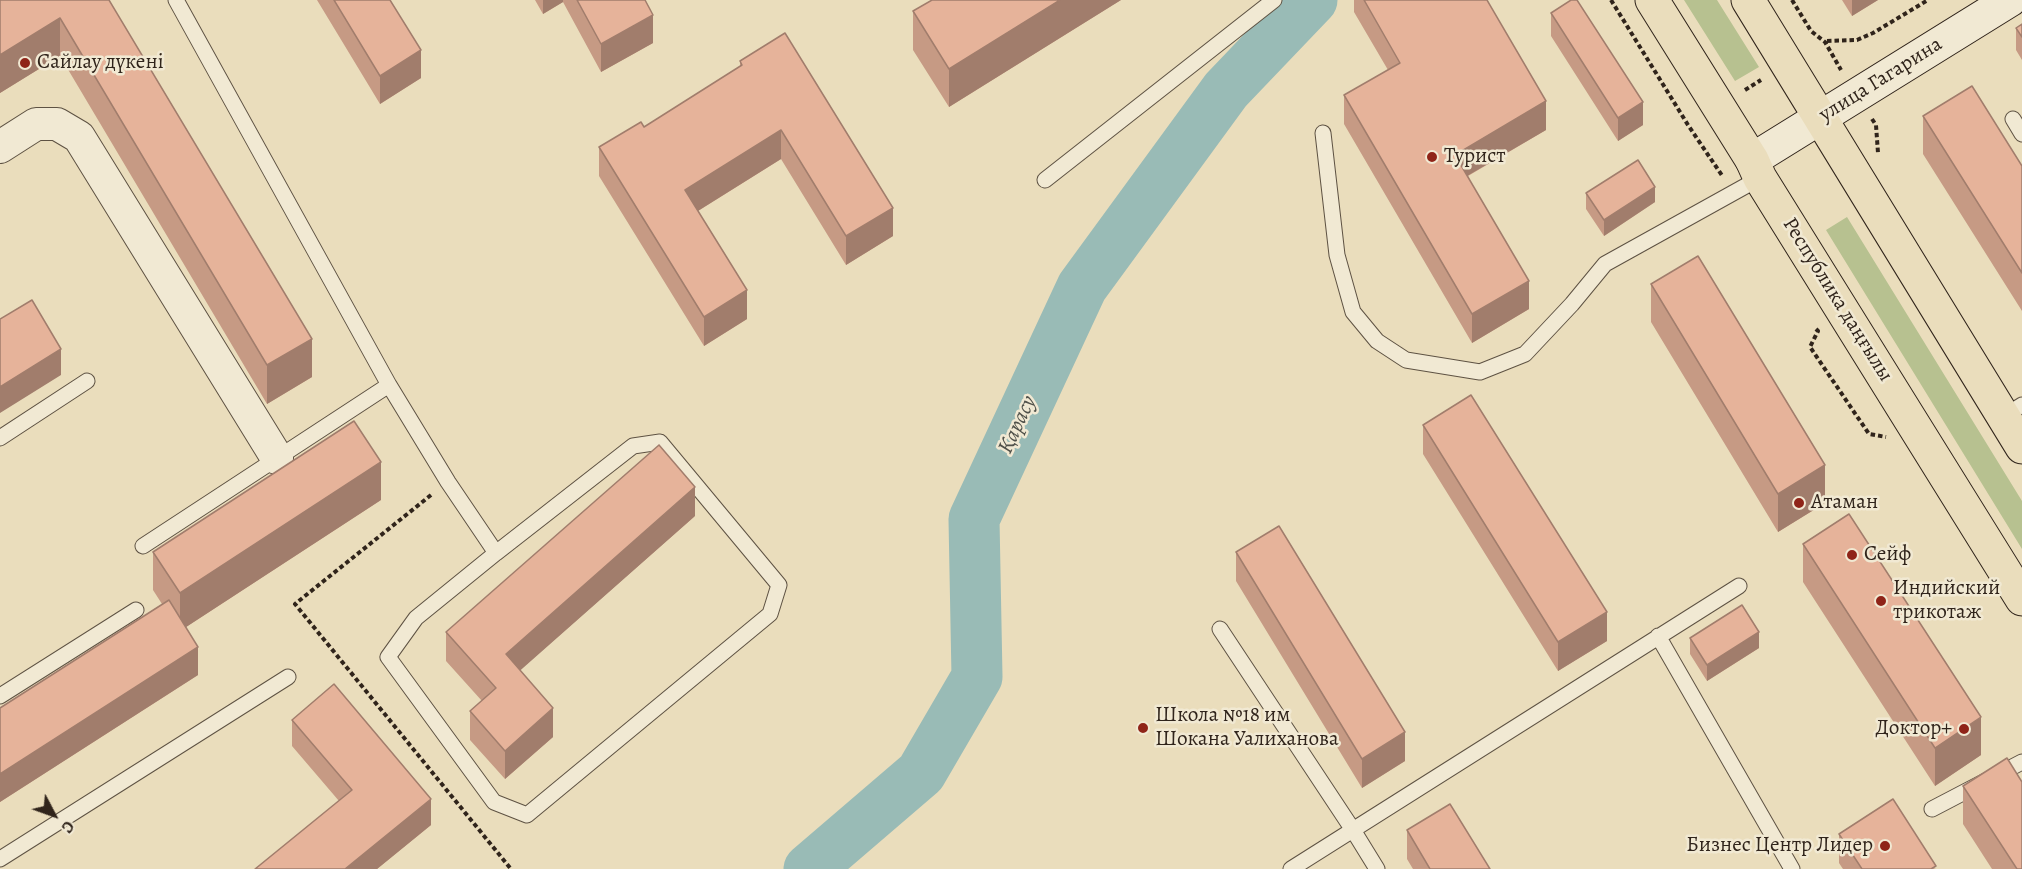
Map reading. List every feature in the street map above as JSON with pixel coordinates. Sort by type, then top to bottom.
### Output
[{"type":"main road","name":"Республика даңғылы","points":[[1652,0],[1718,106],[1748,177],[2022,599]]},
{"type":"main road","points":[[1748,0],[1820,119],[2013,411],[2022,447]]},
{"type":"main road","name":"улица Гагарина","points":[[1748,177],[1820,119],[2010,0]]},
{"type":"street","points":[[0,147],[36,124],[57,124],[80,137],[277,458]]},
{"type":"lane","points":[[176,0],[388,385],[448,482],[496,553]]},
{"type":"lane","points":[[1045,180],[1274,0]]},
{"type":"lane","points":[[2013,119],[2022,134]]},
{"type":"lane","points":[[1323,133],[1337,255],[1353,312],[1377,341],[1406,360],[1480,372],[1525,354],[1572,304],[1605,264],[1748,177]]},
{"type":"lane","points":[[0,438],[87,381]]},
{"type":"lane","points":[[143,546],[388,385]]},
{"type":"lane","points":[[660,442],[779,585],[770,614],[527,815],[494,802],[388,657],[416,618],[496,553],[633,446],[660,442]]},
{"type":"lane","points":[[1291,869],[1739,586]]},
{"type":"lane","points":[[0,696],[136,610]]},
{"type":"lane","points":[[1220,629],[1377,869]]},
{"type":"lane","points":[[1658,636],[1792,869]]},
{"type":"lane","points":[[0,859],[288,677]]},
{"type":"lane","points":[[1932,809],[2022,762]]},
{"type":"path","points":[[1611,0],[1688,125],[1748,177]]},
{"type":"path","points":[[1688,125],[1825,42],[1811,31],[1792,0]]},
{"type":"path","points":[[1827,41],[1857,40],[1928,0]]},
{"type":"path","points":[[1812,321],[1818,331],[1810,347],[1869,434],[1891,438]]},
{"type":"green space","points":[[1684,0],[1717,0],[1759,67],[1735,81]]},
{"type":"green space","points":[[1847,217],[2022,501],[2022,549],[1826,230]]},
{"type":"building","points":[[0,0],[109,0],[312,339],[267,365],[60,18],[0,55]]},
{"type":"building","points":[[334,0],[390,0],[421,50],[380,76]]},
{"type":"building","points":[[577,0],[645,0],[653,15],[601,44]]},
{"type":"building","points":[[932,0],[1060,0],[949,69],[913,11]]},
{"type":"building","name":"Турист","points":[[1364,0],[1487,0],[1546,101],[1455,155],[1529,281],[1472,314],[1344,95],[1400,63]]},
{"type":"building","points":[[1571,0],[1577,0],[1643,102],[1618,118],[1551,13]]},
{"type":"building","points":[[2022,24],[2022,37],[2016,28]]},
{"type":"building","points":[[785,33],[893,208],[846,236],[781,130],[685,190],[747,290],[704,317],[599,147],[641,122],[644,127],[742,65],[740,61]]},
{"type":"building","points":[[1972,86],[2022,166],[2022,273],[1923,116]]},
{"type":"building","points":[[1638,160],[1655,187],[1604,220],[1586,193]]},
{"type":"building","points":[[1698,256],[1825,465],[1778,494],[1651,284]]},
{"type":"building","points":[[32,300],[61,349],[0,387],[0,319]]},
{"type":"building","points":[[1471,395],[1607,612],[1558,642],[1423,425]]},
{"type":"building","points":[[354,421],[381,462],[180,593],[153,552]]},
{"type":"building","points":[[659,445],[695,487],[506,654],[553,708],[505,751],[470,711],[496,688],[446,632]]},
{"type":"building","points":[[1849,514],[1981,717],[1935,748],[1803,544]]},
{"type":"building","points":[[1279,526],[1405,732],[1362,759],[1236,552]]},
{"type":"building","points":[[169,600],[198,647],[0,774],[0,708]]},
{"type":"building","points":[[1742,605],[1759,632],[1707,665],[1690,638]]},
{"type":"building","points":[[334,684],[431,799],[345,869],[255,869],[352,790],[292,720]]},
{"type":"building","points":[[2007,758],[2022,782],[2022,869],[2017,869],[1963,786]]},
{"type":"building","points":[[1893,799],[1936,866],[1931,869],[1862,869],[1839,834]]},
{"type":"building","points":[[1450,804],[1490,869],[1430,869],[1407,830]]},
{"type":"waterway","name":"Қарасу","points":[[809,869],[921,773],[977,677],[974,519],[1082,287],[1226,90],[1312,0]]},
{"type":"place","name":"Сайлау дүкені","points":[[25,63]]},
{"type":"place","name":"Турист","points":[[1432,157]]},
{"type":"place","name":"Атаман","points":[[1799,503]]},
{"type":"place","name":"Сейф","points":[[1852,555]]},
{"type":"place","name":"Индийский трикотаж","points":[[1881,601]]},
{"type":"place","name":"Школа №18 им Шокана Уалиханова","points":[[1143,728]]},
{"type":"place","name":"Доктор+","points":[[1964,729]]},
{"type":"place","name":"Бизнес Центр Лидер","points":[[1885,846]]}]
